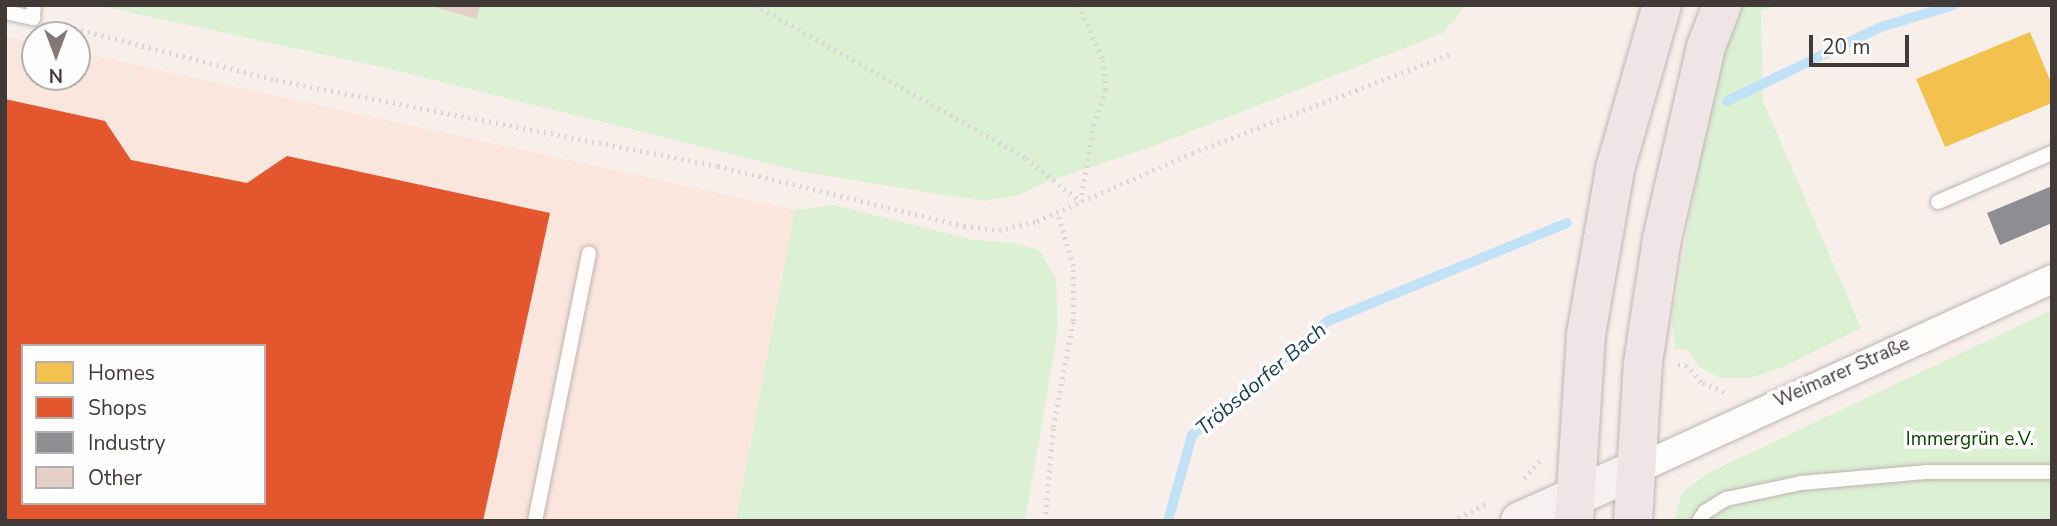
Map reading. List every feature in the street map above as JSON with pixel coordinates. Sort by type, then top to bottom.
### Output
[{"type":"main road","points":[[1574,508],[1586,334],[1607,210],[1661,5]]},
{"type":"main road","points":[[1633,521],[1643,363],[1662,239],[1706,47],[1722,5]]},
{"type":"street","name":"Weimarer Straße","points":[[1635,471],[2052,279]]},
{"type":"street","points":[[1520,521],[1574,508],[1635,471]]},
{"type":"lane","points":[[5,12],[33,12]]},
{"type":"lane","points":[[1938,202],[2052,153]]},
{"type":"lane","points":[[535,521],[589,253]]},
{"type":"lane","points":[[1699,521],[1705,512],[1726,499],[1801,483],[1888,473],[2052,472]]},
{"type":"path","points":[[755,5],[1026,158],[1081,202]]},
{"type":"path","points":[[1079,5],[1103,60],[1107,90],[1094,124],[1081,202]]},
{"type":"path","points":[[33,12],[276,80],[718,166],[964,226],[999,230],[1057,212],[1192,153],[1450,54]]},
{"type":"path","points":[[1045,521],[1053,427],[1073,321],[1073,266],[1057,212]]},
{"type":"shaded area","points":[[5,36],[21,40],[21,91],[91,91],[91,55],[795,210],[736,521],[5,521]]},
{"type":"green space","points":[[96,5],[1466,5],[1443,33],[1154,146],[1046,182],[1018,195],[983,201],[803,172],[390,69]]},
{"type":"green space","points":[[1737,5],[1777,5],[1761,11],[1763,101],[1861,328],[1783,367],[1751,378],[1720,378],[1700,367],[1686,349],[1675,350],[1672,322],[1718,52]]},
{"type":"green space","points":[[834,205],[974,240],[1014,243],[1039,250],[1056,278],[1058,330],[1025,521],[736,521],[795,210]]},
{"type":"green space","name":"Immergrün e.V.","points":[[2052,310],[2052,521],[1674,521],[1682,493],[1706,474]]},
{"type":"building: Homes","points":[[2030,32],[2052,85],[2052,103],[1945,147],[1916,79]]},
{"type":"building: Shops","points":[[5,99],[105,121],[131,160],[247,183],[287,156],[550,213],[483,521],[5,521]]},
{"type":"building: Industry","points":[[2052,186],[2052,223],[2000,245],[1987,213]]},
{"type":"building: Other","points":[[427,5],[480,5],[477,19]]},
{"type":"waterway","name":"Tröbsdorfer Bach","points":[[1727,101],[1881,27],[1954,5]]},
{"type":"waterway","name":"Tröbsdorfer Bach","points":[[1168,521],[1192,435],[1328,321],[1567,223]]}]
